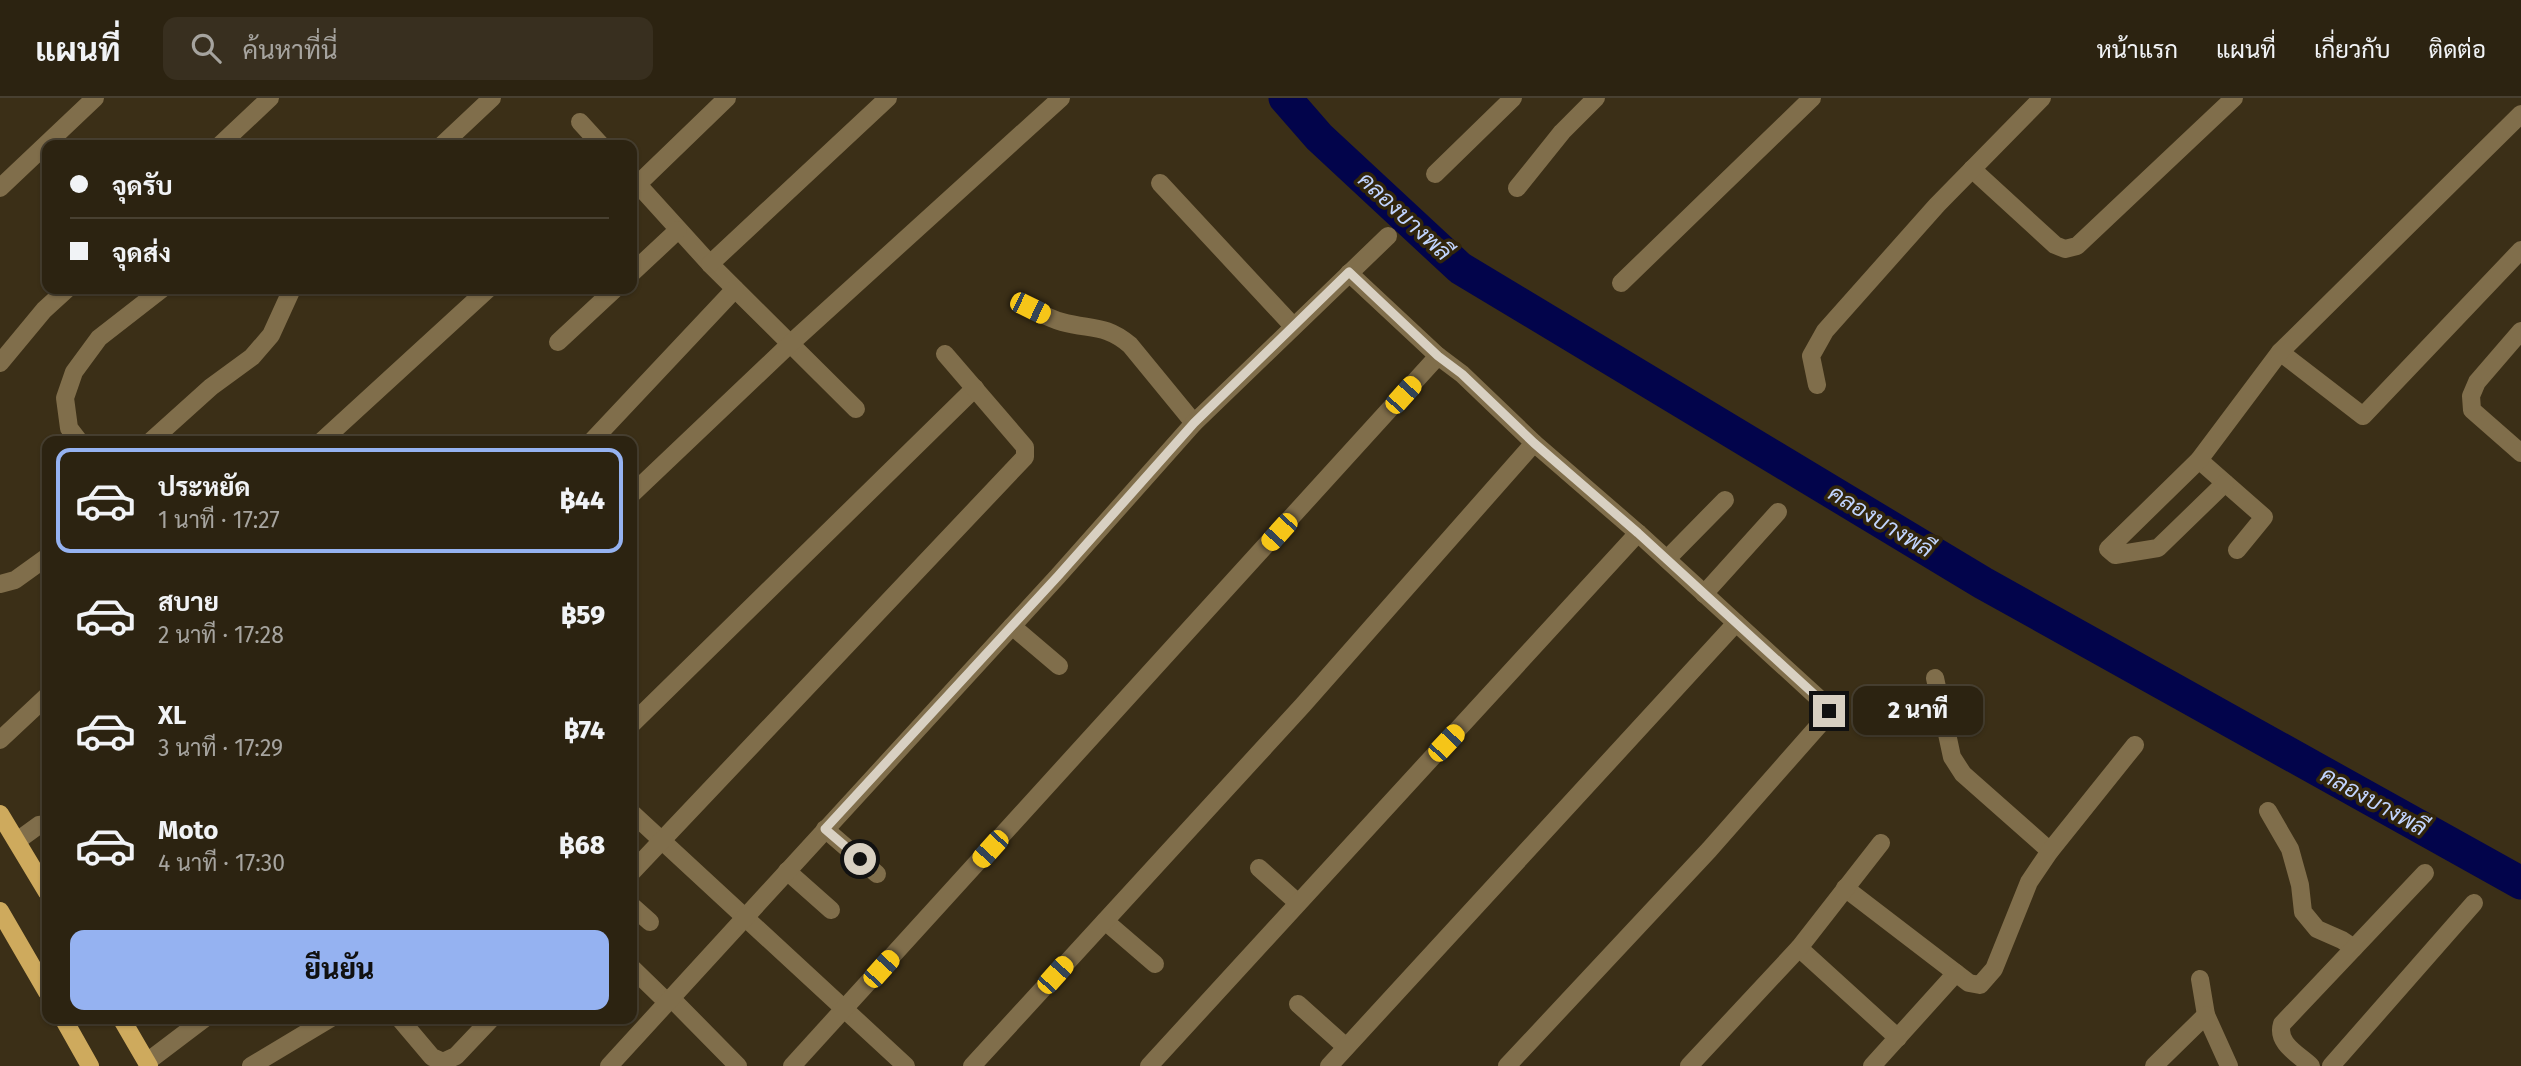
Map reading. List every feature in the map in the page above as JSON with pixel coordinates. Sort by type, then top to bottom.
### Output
[{"type":"main road","points":[[0,814],[42,884]]},
{"type":"main road","points":[[2,919],[42,984]]},
{"type":"main road","points":[[66,1024],[90,1066]]},
{"type":"main road","points":[[125,1024],[148,1064]]},
{"type":"street","points":[[51,140],[95,98]]},
{"type":"street","points":[[225,140],[270,98]]},
{"type":"street","points":[[447,140],[492,98]]},
{"type":"street","points":[[637,179],[727,98]]},
{"type":"street","points":[[710,264],[888,98]]},
{"type":"street","points":[[637,489],[791,343],[1061,98]]},
{"type":"street","points":[[1435,174],[1513,98]]},
{"type":"street","points":[[1517,188],[1562,132],[1596,98]]},
{"type":"street","points":[[1621,283],[1812,98]]},
{"type":"street","points":[[1817,385],[1811,356],[1825,331],[1937,205],[2042,98]]},
{"type":"street","points":[[1972,169],[2055,245],[2064,249],[2077,246],[2234,98]]},
{"type":"street","points":[[2225,483],[2158,548],[2115,555],[2108,549],[2199,460],[2280,352],[2521,114]]},
{"type":"street","points":[[580,122],[596,140]]},
{"type":"street","points":[[0,188],[42,148]]},
{"type":"street","points":[[637,183],[734,289],[856,409]]},
{"type":"street","points":[[1160,184],[1293,326]]},
{"type":"street","points":[[637,268],[677,230]]},
{"type":"street","points":[[608,1066],[1012,626],[1194,423],[1388,236]]},
{"type":"street","points":[[2280,352],[2363,416],[2521,250]]},
{"type":"street","points":[[1349,272],[1534,443],[1667,559],[1827,706],[1829,711],[1709,849],[1507,1066]]},
{"type":"street","points":[[597,436],[734,289]]},
{"type":"street","points":[[0,363],[44,310],[62,294]]},
{"type":"street","points":[[75,436],[69,428],[65,398],[74,372],[99,338],[156,294]]},
{"type":"street","points":[[157,436],[211,387],[252,357],[271,335],[290,294]]},
{"type":"street","points":[[327,436],[483,294]]},
{"type":"street","points":[[558,342],[610,294]]},
{"type":"street","points":[[1030,308],[1060,322],[1109,330],[1118,335],[1130,345],[1194,423]]},
{"type":"street","points":[[2521,331],[2477,382],[2471,396],[2472,410],[2521,453]]},
{"type":"street","points":[[637,867],[1025,457],[1025,447],[946,354]]},
{"type":"street","points":[[792,1066],[1438,356]]},
{"type":"street","points":[[637,719],[975,388]]},
{"type":"street","points":[[972,1066],[1303,705],[1534,443]]},
{"type":"street","points":[[2199,460],[2264,517],[2237,550]]},
{"type":"street","points":[[1667,559],[1725,500]]},
{"type":"street","points":[[1704,594],[1778,512]]},
{"type":"street","points":[[1149,1066],[1638,533]]},
{"type":"street","points":[[0,584],[15,580],[42,561]]},
{"type":"street","points":[[1329,1066],[1735,623]]},
{"type":"street","points":[[1012,626],[1059,666]]},
{"type":"street","points":[[1935,678],[1952,757],[1963,774],[2050,851]]},
{"type":"street","points":[[0,740],[42,700]]},
{"type":"street","points":[[1845,888],[1969,984],[1980,985],[1993,969],[2029,882],[2050,851],[2135,745]]},
{"type":"street","points":[[2268,811],[2290,849],[2300,885],[2303,912],[2317,929],[2354,948]]},
{"type":"street","points":[[637,818],[906,1066]]},
{"type":"street","points":[[17,841],[42,825]]},
{"type":"street","points":[[825,829],[877,874]]},
{"type":"street","points":[[1689,1066],[1799,948],[1881,843]]},
{"type":"street","points":[[1259,868],[1297,903]]},
{"type":"street","points":[[787,872],[831,911]]},
{"type":"street","points":[[2311,1066],[2282,1040],[2279,1032],[2282,1024],[2425,873]]},
{"type":"street","points":[[2331,1066],[2474,902]]},
{"type":"street","points":[[637,910],[650,922]]},
{"type":"street","points":[[1105,921],[1155,964]]},
{"type":"street","points":[[1799,948],[1898,1038]]},
{"type":"street","points":[[637,972],[738,1066]]},
{"type":"street","points":[[1872,1066],[1955,973]]},
{"type":"street","points":[[2200,979],[2206,1015],[2229,1066]]},
{"type":"street","points":[[1298,1004],[1346,1047]]},
{"type":"street","points":[[2154,1066],[2206,1015]]},
{"type":"street","points":[[148,1064],[198,1024]]},
{"type":"street","points":[[251,1066],[321,1024]]},
{"type":"street","points":[[403,1024],[432,1057],[443,1062],[456,1056],[486,1024]]},
{"type":"waterway","name":"คลองบางพลี","points":[[1285,98],[1319,137],[1460,268],[1983,583],[2521,883]]},
{"type":"route","points":[[860,859],[825,829],[1058,576],[1194,423],[1349,272],[1534,443],[1638,533],[1827,706],[1829,711]]}]
